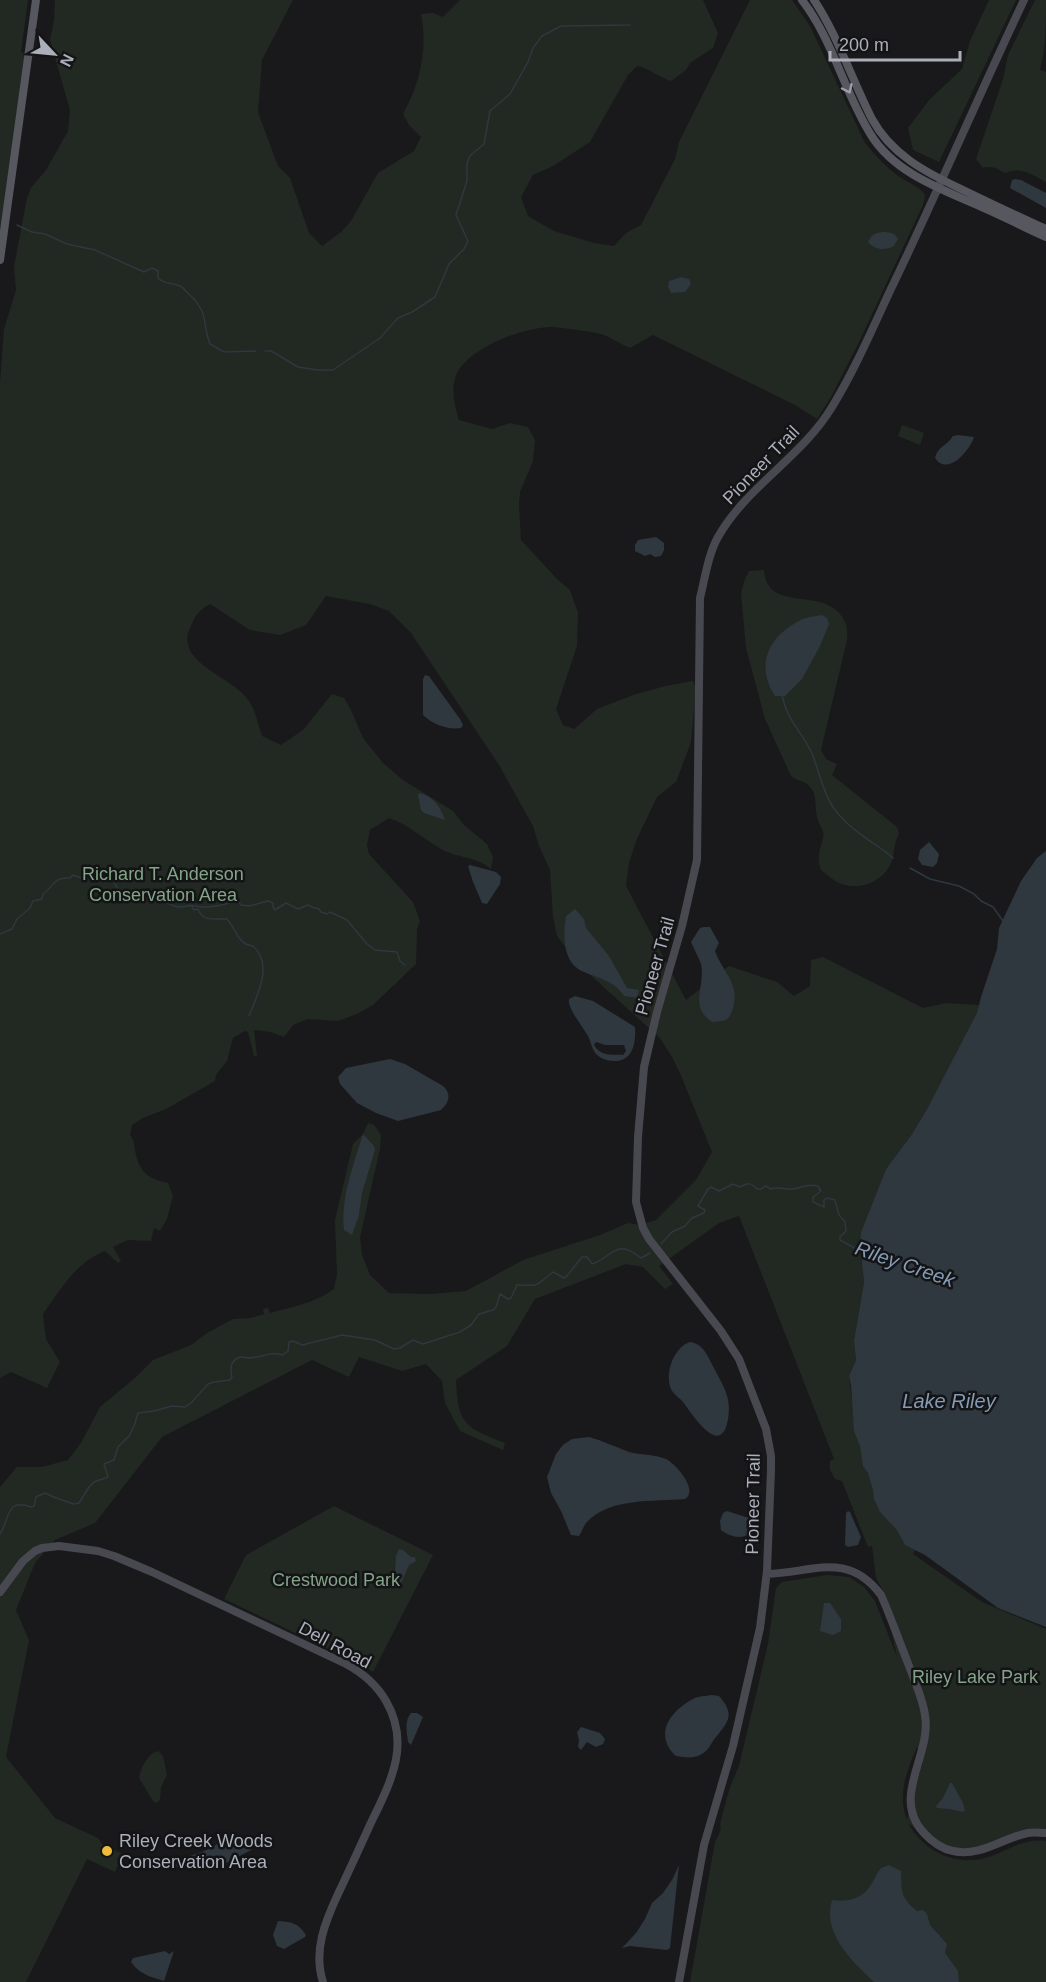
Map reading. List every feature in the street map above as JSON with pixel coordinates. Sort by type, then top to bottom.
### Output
[{"type":"main road","points":[[0,260],[36,0]]},
{"type":"main road","points":[[802,0],[818,24],[872,136],[885,152],[902,166],[1046,229]]},
{"type":"main road","points":[[814,0],[829,25],[877,126],[901,154],[941,184],[982,207],[1046,237]]},
{"type":"main road","name":"Pioneer Trail","points":[[679,1982],[704,1845],[735,1736],[760,1628],[767,1574],[771,1456],[764,1422],[731,1344],[649,1239],[643,1228],[636,1202],[638,1137],[644,1067],[698,860],[700,598],[706,570],[717,540],[728,520],[815,431],[831,408],[858,358],[941,184],[1024,0]]},
{"type":"main road","name":"Dell Road","points":[[0,1592],[23,1561],[34,1551],[42,1548],[59,1546],[106,1553],[346,1664],[364,1675],[379,1690],[390,1707],[396,1728],[398,1754],[396,1765],[324,1926],[319,1953],[323,1982]]},
{"type":"main road","points":[[767,1574],[798,1572],[832,1566],[845,1568],[868,1580],[880,1595],[927,1721],[925,1743],[913,1778],[910,1799],[915,1819],[927,1836],[944,1848],[975,1852],[1028,1833],[1046,1833]]},
{"type":"green space","points":[[0,0],[28,0],[21,52],[28,55],[0,263]]},
{"type":"green space","points":[[55,0],[293,0],[262,60],[258,112],[278,166],[290,178],[309,233],[322,246],[341,232],[351,221],[378,173],[414,151],[421,137],[409,125],[403,114],[414,90],[421,66],[424,40],[421,14],[433,13],[443,17],[460,0],[703,0],[718,33],[713,48],[690,63],[686,70],[671,81],[637,66],[628,75],[590,142],[553,166],[533,175],[521,197],[528,216],[554,231],[594,243],[614,246],[626,233],[641,225],[675,159],[679,142],[750,0],[792,0],[810,26],[865,143],[888,168],[925,195],[923,205],[860,340],[817,419],[795,405],[653,335],[630,348],[601,334],[555,327],[525,331],[481,350],[460,368],[455,379],[453,395],[459,420],[492,429],[510,423],[528,427],[535,440],[533,461],[520,492],[521,540],[570,590],[578,613],[577,646],[556,709],[563,725],[574,729],[597,709],[636,694],[693,681],[696,688],[691,742],[676,782],[657,797],[636,841],[629,863],[626,886],[686,1000],[729,966],[777,982],[794,996],[810,986],[811,960],[823,957],[923,1008],[946,1003],[979,1005],[978,1013],[927,1109],[886,1169],[861,1232],[860,1246],[864,1282],[854,1341],[856,1360],[849,1376],[854,1419],[905,1545],[915,1550],[913,1554],[982,1602],[1046,1629],[1046,1830],[985,1849],[944,1848],[908,1823],[915,1834],[933,1850],[955,1859],[979,1859],[1032,1841],[1046,1841],[1046,1982],[690,1982],[715,1842],[720,1831],[730,1787],[739,1766],[768,1644],[776,1588],[782,1582],[827,1575],[849,1577],[864,1587],[875,1601],[897,1657],[883,1591],[876,1578],[872,1546],[868,1547],[842,1481],[835,1479],[830,1470],[830,1461],[834,1459],[739,1216],[719,1223],[659,1266],[673,1284],[665,1289],[643,1267],[626,1264],[535,1299],[507,1346],[456,1380],[459,1407],[466,1422],[481,1433],[505,1443],[503,1450],[460,1431],[445,1403],[442,1381],[426,1364],[402,1371],[359,1357],[349,1377],[312,1360],[162,1437],[95,1523],[55,1540],[35,1563],[16,1610],[29,1640],[6,1757],[55,1818],[98,1838],[102,1844],[123,1854],[115,1872],[87,1859],[26,1982],[0,1982],[0,1487],[17,1467],[42,1467],[68,1460],[81,1443],[100,1407],[153,1360],[191,1345],[233,1319],[251,1318],[264,1314],[263,1309],[268,1308],[270,1313],[295,1306],[319,1298],[334,1289],[337,1274],[335,1220],[353,1144],[363,1134],[368,1123],[374,1125],[381,1135],[380,1149],[360,1237],[362,1255],[370,1275],[389,1293],[431,1294],[466,1291],[523,1260],[600,1235],[628,1223],[640,1225],[656,1220],[696,1180],[712,1152],[680,1073],[660,1038],[577,963],[557,936],[553,917],[550,870],[533,826],[499,765],[411,633],[389,611],[370,604],[326,596],[306,625],[280,635],[250,630],[210,604],[197,614],[190,628],[187,640],[190,651],[208,669],[242,692],[255,714],[262,736],[281,745],[303,730],[332,694],[344,698],[363,738],[383,763],[403,780],[453,811],[464,825],[487,844],[493,857],[491,869],[480,862],[443,850],[389,818],[370,830],[367,845],[369,854],[413,902],[420,921],[417,929],[416,964],[373,1005],[357,1014],[338,1021],[307,1019],[293,1025],[284,1037],[271,1032],[254,1030],[257,1056],[254,1056],[248,1032],[245,1031],[233,1038],[227,1061],[216,1075],[215,1081],[132,1125],[130,1135],[141,1167],[147,1175],[168,1183],[173,1196],[167,1219],[160,1231],[154,1228],[151,1241],[128,1240],[113,1247],[121,1261],[118,1263],[105,1251],[94,1256],[77,1270],[56,1295],[43,1314],[46,1339],[60,1362],[47,1388],[11,1372],[0,1378],[0,383],[4,329],[16,290],[14,267],[27,198],[31,188],[46,170],[68,131],[70,110],[50,40]],"holes":[[[917,1747],[920,1759],[907,1820],[903,1802],[904,1783]]]},
{"type":"green space","points":[[989,0],[1016,0],[939,162],[913,150],[908,128],[929,100],[962,69],[970,41]]},
{"type":"green space","points":[[1035,0],[1046,0],[1045,44],[1040,70],[1046,72],[1046,182],[1021,171],[1005,173],[992,167],[983,168],[976,159],[1003,79],[1008,55]]},
{"type":"green space","points":[[902,425],[924,433],[920,445],[898,436]]},
{"type":"green space","points":[[764,570],[768,584],[776,592],[826,604],[837,610],[846,624],[847,640],[821,750],[826,759],[837,764],[832,775],[897,827],[899,834],[889,868],[879,878],[866,885],[842,884],[821,870],[819,858],[823,833],[817,816],[813,792],[806,784],[791,776],[765,719],[746,648],[741,593],[749,571]]},
{"type":"green space","name":"Crestwood Park","points":[[334,1506],[433,1555],[373,1672],[224,1599],[246,1555]]},
{"type":"green space","points":[[158,1751],[163,1756],[167,1775],[161,1787],[160,1800],[156,1803],[139,1778],[148,1758]]},
{"type":"water","points":[[1015,179],[1046,193],[1046,208],[1010,188],[1012,180]]},
{"type":"water","points":[[892,233],[897,237],[894,246],[880,249],[868,242],[874,234]]},
{"type":"water","points":[[681,277],[689,279],[691,284],[685,292],[671,293],[668,287],[669,281]]},
{"type":"water","points":[[953,436],[974,437],[958,460],[946,465],[940,463],[935,458],[938,451]]},
{"type":"water","points":[[656,537],[664,543],[661,556],[655,557],[650,554],[645,556],[635,551],[638,540]]},
{"type":"water","points":[[822,615],[827,618],[829,624],[802,679],[785,696],[775,696],[766,673],[766,662],[774,642],[791,625],[805,618]]},
{"type":"water","points":[[425,675],[429,676],[460,719],[463,725],[461,728],[440,726],[423,715]]},
{"type":"water","points":[[419,793],[436,803],[445,820],[421,810]]},
{"type":"water","points":[[929,842],[939,854],[937,863],[933,867],[922,865],[918,859],[920,850]]},
{"type":"water","name":"Lake Riley","points":[[1046,851],[1046,1627],[998,1608],[925,1555],[905,1545],[897,1530],[880,1512],[874,1499],[868,1473],[863,1466],[860,1446],[854,1431],[849,1376],[856,1360],[854,1341],[864,1282],[860,1246],[861,1232],[886,1169],[927,1109],[977,1013],[997,949],[999,928],[1021,881],[1037,858]]},
{"type":"water","points":[[468,866],[496,872],[501,877],[500,884],[487,904],[482,903],[473,882]]},
{"type":"water","points":[[575,909],[584,919],[586,928],[609,956],[627,988],[639,990],[637,998],[624,996],[611,983],[584,972],[571,962],[564,932],[566,916]]},
{"type":"water","points":[[710,927],[719,943],[715,951],[730,978],[734,992],[732,1012],[726,1020],[712,1022],[705,1016],[699,1002],[701,964],[691,942],[700,928]]},
{"type":"water","points":[[575,996],[593,1001],[635,1027],[634,1045],[629,1055],[613,1061],[596,1054],[573,1012],[569,999]],"holes":[[[596,1042],[605,1045],[624,1045],[626,1051],[623,1055],[607,1054],[594,1045]]]},
{"type":"water","points":[[390,1059],[405,1064],[443,1086],[448,1095],[448,1101],[444,1107],[441,1110],[398,1121],[357,1103],[340,1084],[338,1077],[346,1068]]},
{"type":"water","points":[[363,1134],[375,1150],[352,1235],[344,1230],[344,1206]]},
{"type":"water","points":[[690,1342],[699,1345],[705,1352],[726,1392],[729,1404],[728,1419],[724,1431],[719,1435],[713,1435],[699,1423],[673,1393],[669,1383],[670,1369],[675,1355],[679,1349]]},
{"type":"water","points":[[589,1437],[629,1452],[666,1459],[684,1477],[688,1484],[689,1495],[685,1499],[632,1502],[607,1509],[586,1523],[579,1536],[571,1535],[551,1493],[547,1477],[556,1454],[563,1445],[572,1439]]},
{"type":"water","points":[[727,1511],[752,1519],[754,1523],[749,1534],[735,1537],[721,1530],[720,1521],[723,1513]]},
{"type":"water","points":[[848,1511],[861,1537],[858,1545],[848,1547],[845,1545],[846,1513]]},
{"type":"water","points":[[399,1549],[415,1557],[416,1561],[409,1565],[400,1586],[391,1586],[395,1575],[396,1556]]},
{"type":"water","points":[[824,1603],[830,1603],[841,1619],[841,1631],[833,1635],[820,1631]]},
{"type":"water","points":[[719,1696],[724,1702],[729,1713],[727,1722],[703,1753],[691,1757],[676,1756],[666,1740],[665,1732],[671,1717],[693,1699]]},
{"type":"water","points":[[411,1713],[417,1713],[423,1717],[411,1745],[408,1742],[406,1727]]},
{"type":"water","points":[[581,1727],[600,1733],[605,1739],[603,1744],[596,1747],[587,1742],[581,1750],[578,1747],[577,1732]]},
{"type":"water","points":[[950,1783],[963,1803],[965,1811],[937,1808],[936,1806],[943,1798]]},
{"type":"water","points":[[231,1834],[233,1839],[240,1839],[252,1847],[251,1850],[217,1868],[166,1867],[164,1864],[206,1850]]},
{"type":"water","points":[[679,1865],[670,1948],[667,1950],[630,1946],[622,1948],[636,1933],[652,1903],[663,1893]]},
{"type":"water","points":[[889,1865],[901,1871],[902,1889],[907,1902],[917,1911],[923,1910],[927,1914],[930,1925],[947,1944],[945,1953],[958,1971],[959,1982],[874,1982],[841,1946],[831,1924],[832,1900],[842,1901],[860,1896],[870,1887],[881,1868]]},
{"type":"water","points":[[278,1921],[298,1926],[306,1935],[305,1937],[284,1949],[277,1946],[273,1935]]},
{"type":"water","points":[[165,1951],[169,1954],[174,1951],[164,1981],[142,1972],[131,1962],[133,1958]]},
{"type":"waterway","points":[[265,351],[271,351],[298,367],[333,370],[380,338],[398,318],[435,297],[449,264],[464,249],[468,241],[456,215],[467,181],[467,163],[470,156],[484,144],[490,111],[510,94],[533,48],[542,36],[561,26],[630,25]]},
{"type":"waterway","points":[[17,225],[67,244],[95,250],[144,272],[152,268],[158,271],[158,278],[181,287],[197,302],[203,314],[210,344],[224,352],[256,351]]},
{"type":"waterway","points":[[782,695],[788,713],[813,756],[831,805],[848,824],[893,858]]},
{"type":"waterway","points":[[910,868],[930,879],[959,886],[974,894],[981,901],[993,907],[1003,921]]},
{"type":"waterway","points":[[0,934],[12,929],[17,919],[30,908],[33,901],[42,899],[43,894],[60,879],[70,878],[73,875],[84,879],[101,872],[110,875],[123,893],[144,893],[178,907],[191,905],[210,907],[238,901],[241,905],[249,906],[268,901],[273,903],[275,910],[286,903],[298,909],[308,905],[321,912],[327,914],[330,912],[347,920],[367,944],[375,950],[397,952],[400,961],[405,965]]},
{"type":"waterway","points":[[192,907],[194,910],[198,909],[206,918],[227,919],[240,939],[253,946],[259,954],[262,962],[262,980],[249,1016]]},
{"type":"waterway","name":"Riley Creek","points":[[661,1244],[672,1232],[685,1226],[692,1218],[704,1213],[705,1210],[698,1206],[711,1187],[719,1191],[733,1184],[740,1187],[751,1184],[757,1189],[766,1186],[771,1189],[792,1189],[811,1185],[818,1186],[821,1191],[813,1197],[813,1202],[824,1207],[824,1200],[827,1198],[835,1200],[839,1215],[845,1222],[846,1231],[840,1240],[862,1252]]},
{"type":"waterway","name":"Riley Creek","points":[[0,1534],[13,1507],[17,1505],[34,1506],[36,1497],[45,1493],[74,1504],[79,1503],[94,1482],[108,1477],[104,1464],[114,1460],[118,1447],[129,1436],[138,1413],[172,1406],[185,1407],[208,1384],[230,1380],[233,1363],[240,1357],[283,1355],[288,1351],[289,1342],[293,1341],[302,1345],[342,1335],[375,1340],[394,1349],[413,1340],[423,1344],[460,1332],[471,1325],[479,1314],[493,1310],[500,1294],[508,1299],[511,1298],[517,1285],[538,1284],[553,1272],[566,1277],[582,1257],[587,1257],[592,1264],[620,1249],[626,1249],[641,1258],[650,1253]]},
{"type":"place","name":"Riley Creek Woods Conservation Area","points":[[107,1851]]},
{"type":"park label","name":"Richard T. Anderson Conservation Area","points":[[163,884]]},
{"type":"park label","name":"Riley Lake Park","points":[[975,1677]]}]
